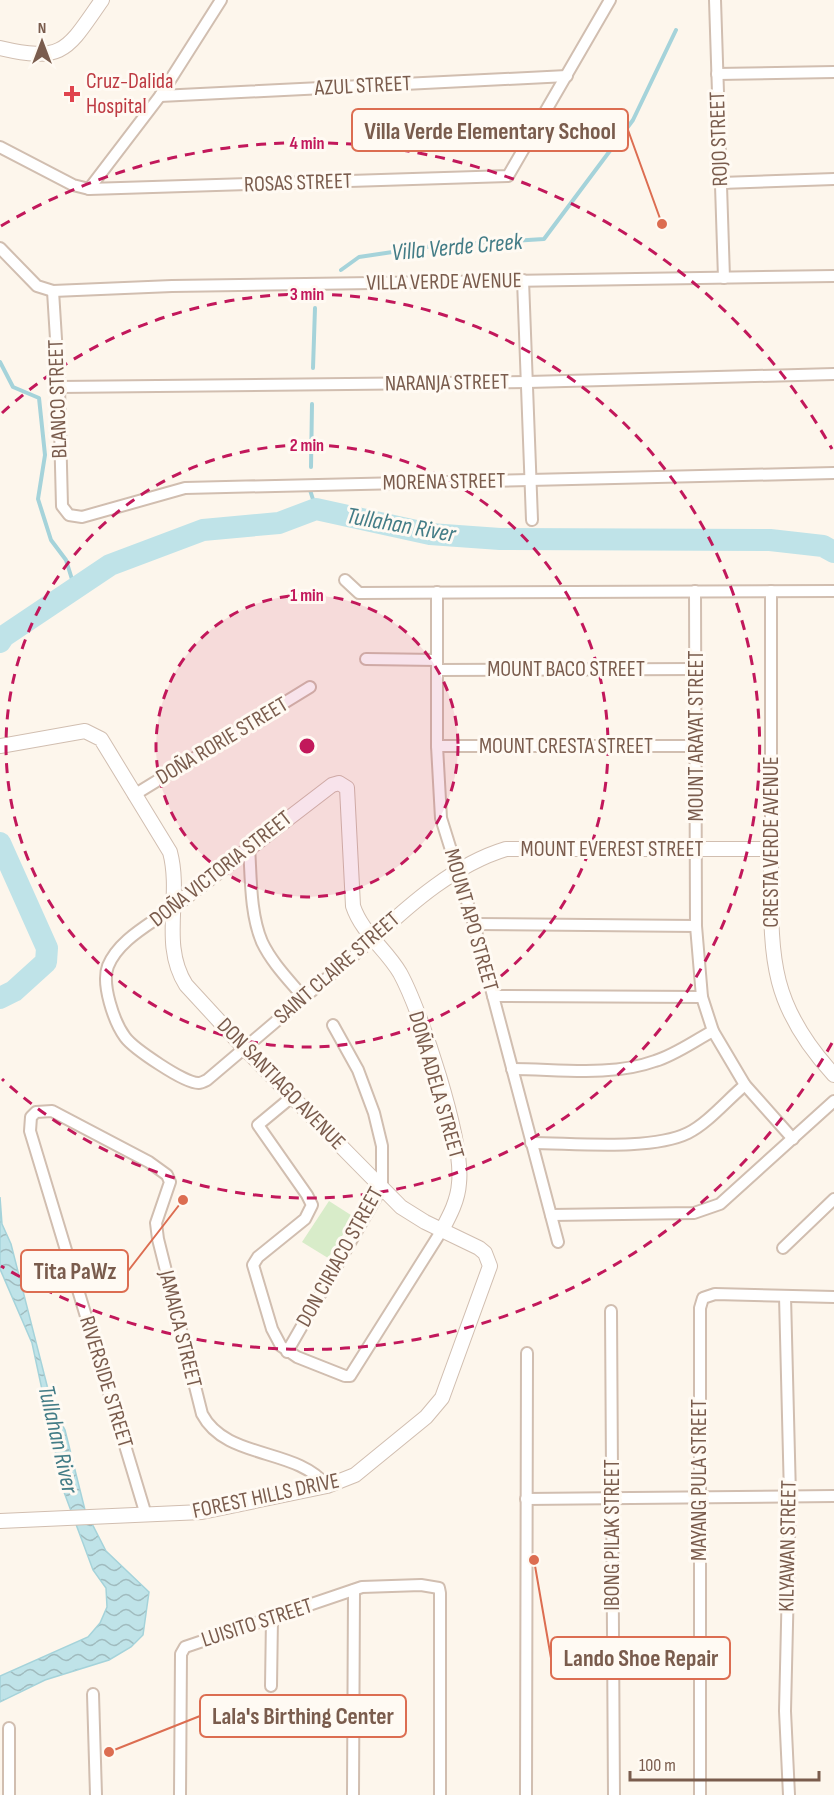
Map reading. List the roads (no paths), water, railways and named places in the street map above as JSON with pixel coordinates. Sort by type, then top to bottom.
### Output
[{"type":"street","points":[[0,48],[38,55],[63,50],[73,42],[102,0]]},
{"type":"street","points":[[0,147],[73,185],[89,189],[160,96],[221,0]]},
{"type":"street","points":[[567,76],[610,0]]},
{"type":"street","name":"ROJO STREET","points":[[715,0],[724,278]]},
{"type":"street","points":[[717,74],[834,72]]},
{"type":"street","name":"AZUL STREET","points":[[160,96],[567,76]]},
{"type":"street","name":"ROSAS STREET","points":[[89,189],[508,176],[567,76]]},
{"type":"street","points":[[721,183],[834,179]]},
{"type":"street","points":[[0,248],[37,286],[52,291]]},
{"type":"street","name":"VILLA VERDE AVENUE","points":[[52,291],[523,280],[834,276]]},
{"type":"street","points":[[523,280],[532,520]]},
{"type":"street","name":"BLANCO STREET","points":[[52,291],[59,387],[62,506]]},
{"type":"street","name":"NARANJA STREET","points":[[59,387],[528,382],[834,374]]},
{"type":"street","name":"MORENA STREET","points":[[62,506],[69,515],[82,517],[185,488],[834,473]]},
{"type":"street","points":[[345,580],[359,593],[834,591]]},
{"type":"street","name":"MOUNT ARAYAT STREET","points":[[695,591],[696,926],[702,997],[713,1031],[745,1085],[793,1139]]},
{"type":"street","name":"CRESTA VERDE AVENUE","points":[[771,591],[772,951],[776,976],[793,1022],[806,1042],[834,1075]]},
{"type":"street","name":"MOUNT APO STREET","points":[[437,592],[437,746],[441,818],[474,924],[558,1242]]},
{"type":"street","name":"MOUNT BACO STREET","points":[[366,659],[437,665],[696,669]]},
{"type":"street","name":"DOÑA RORIE STREET","points":[[134,795],[310,687]]},
{"type":"street","name":"DON SANTIAGO AVENUE","points":[[0,746],[90,732],[105,745],[170,852],[173,869],[172,951],[179,974],[194,995],[244,1048],[382,1188],[412,1215],[442,1230]]},
{"type":"street","name":"MOUNT CRESTA STREET","points":[[437,746],[696,746]]},
{"type":"street","name":"DOÑA VICTORIA STREET","points":[[188,1081],[132,1045],[124,1035],[106,983],[107,968],[115,952],[249,846],[332,785],[344,784]]},
{"type":"street","name":"DOÑA ADELA STREET","points":[[287,1352],[350,1376],[442,1230],[457,1195],[459,1182],[457,1148],[430,1050],[407,988],[387,954],[359,921],[353,906],[349,797],[344,784]]},
{"type":"street","points":[[249,846],[254,907],[262,942],[277,966],[304,998]]},
{"type":"street","name":"MOUNT EVEREST STREET","points":[[459,873],[490,854],[507,849],[771,849]]},
{"type":"street","name":"SAINT CLAIRE STREET","points":[[188,1081],[199,1083],[207,1080],[425,893],[459,873]]},
{"type":"street","points":[[474,924],[696,926]]},
{"type":"street","points":[[493,996],[702,997]]},
{"type":"street","name":"DON CIRIACO STREET","points":[[287,1352],[382,1188],[382,1146],[374,1113],[358,1070],[333,1025]]},
{"type":"street","points":[[512,1069],[637,1067],[657,1061],[713,1031]]},
{"type":"street","points":[[531,1143],[634,1143],[676,1138],[690,1132],[745,1085]]},
{"type":"street","points":[[287,1352],[280,1346],[272,1329],[253,1269],[258,1257],[305,1219],[311,1209],[307,1195],[258,1125],[293,1096]]},
{"type":"street","points":[[551,1215],[694,1213],[708,1210],[720,1204],[834,1101]]},
{"type":"street","name":"JAMAICA STREET","points":[[36,1112],[52,1111],[61,1115],[149,1162],[166,1175],[170,1182],[156,1223],[158,1239],[199,1404],[206,1422],[232,1441],[308,1468],[327,1486]]},
{"type":"street","name":"RIVERSIDE STREET","points":[[36,1112],[31,1117],[30,1131],[146,1515]]},
{"type":"street","points":[[783,1248],[834,1199]]},
{"type":"street","name":"FOREST HILLS DRIVE","points":[[0,1521],[202,1512],[327,1486],[349,1478],[365,1468],[431,1413],[447,1387],[490,1266],[485,1253],[442,1230]]},
{"type":"street","name":"MAYANG PULA STREET","points":[[700,1795],[700,1308],[703,1298],[715,1294],[834,1297]]},
{"type":"street","name":"KILYAWAN STREET","points":[[785,1296],[790,1496],[785,1711],[789,1795]]},
{"type":"street","name":"IBONG PILAK STREET","points":[[611,1311],[614,1795]]},
{"type":"street","points":[[526,1795],[527,1353]]},
{"type":"street","points":[[526,1499],[834,1496]]},
{"type":"street","name":"LUISITO STREET","points":[[180,1795],[182,1650],[372,1585],[421,1585],[439,1588],[440,1795]]},
{"type":"street","points":[[353,1795],[354,1590]]},
{"type":"street","points":[[271,1686],[272,1618]]},
{"type":"street","points":[[93,1694],[96,1795]]},
{"type":"street","points":[[9,1728],[9,1795]]},
{"type":"water","points":[[0,1197],[2,1224],[11,1244],[52,1405],[65,1430],[85,1510],[106,1551],[149,1592],[143,1635],[131,1647],[109,1660],[45,1680],[0,1702],[0,1676],[88,1637],[100,1623],[107,1607],[106,1588],[93,1570],[64,1492],[32,1343],[0,1269]]},
{"type":"waterway","name":"Villa Verde Creek","points":[[341,270],[359,257],[433,246],[544,239],[633,120],[676,30]]},
{"type":"waterway","name":"Villa Verde Creek","points":[[313,368],[315,308]]},
{"type":"waterway","points":[[0,362],[13,387],[39,398],[45,455],[38,499],[51,540],[66,560],[75,589]]},
{"type":"waterway","name":"Villa Verde Creek","points":[[311,467],[312,404]]},
{"type":"waterway","name":"Villa Verde Creek","points":[[310,490],[316,509]]},
{"type":"waterway","name":"Tullahan River","points":[[0,642],[4,636],[110,565],[203,530],[279,523],[316,509],[430,534],[500,539],[770,540],[823,546],[834,552]]},
{"type":"waterway","name":"Tullahan River","points":[[0,843],[47,948],[46,962],[14,991],[0,998]]},
{"type":"place","name":"Cruz-Dalida Hospital","points":[[72,94]]},
{"type":"place","name":"Villa Verde Elementary School","points":[[662,224]]},
{"type":"place","name":"Tita PaWz","points":[[183,1200]]},
{"type":"place","name":"Lando Shoe Repair","points":[[534,1560]]},
{"type":"place","name":"Lala's Birthing Center","points":[[109,1752]]}]
